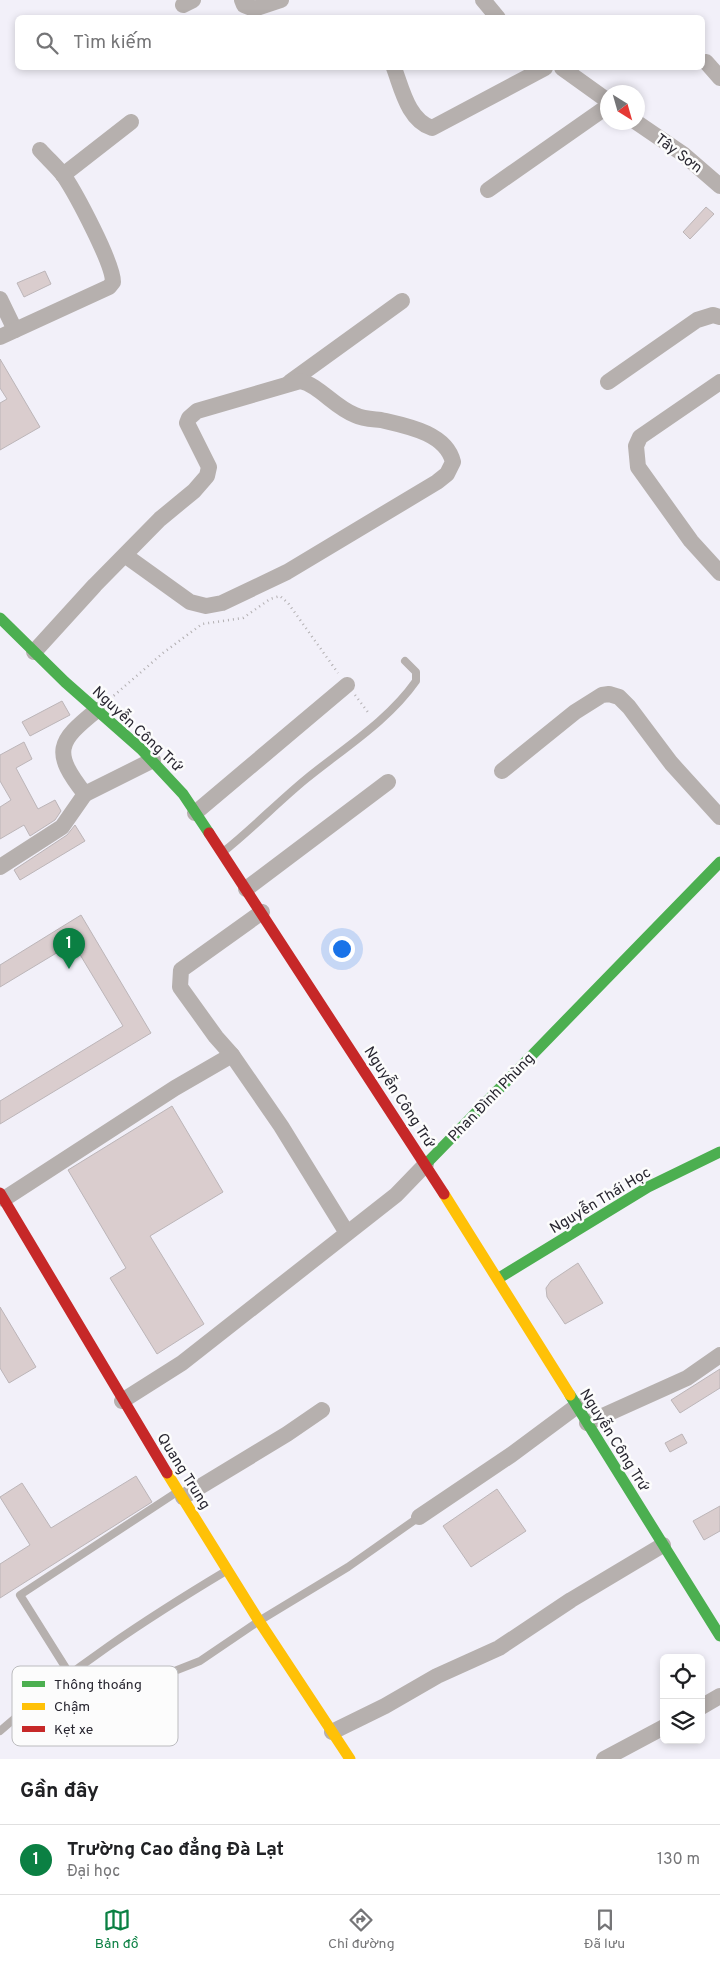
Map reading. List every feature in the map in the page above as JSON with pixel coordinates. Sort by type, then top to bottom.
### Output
[{"type":"street","points":[[242,0],[244,5],[254,9],[281,0]]},
{"type":"street","points":[[483,0],[496,15]]},
{"type":"street","points":[[706,62],[720,78]]},
{"type":"street","points":[[395,70],[407,103],[417,119],[424,125],[432,128],[541,70]]},
{"type":"street","points":[[565,70],[600,95]]},
{"type":"street","points":[[488,190],[600,112]]},
{"type":"street","points":[[63,175],[131,122]]},
{"type":"street","name":"Tây Sơn","points":[[645,128],[683,154],[720,186]]},
{"type":"street","points":[[0,299],[7,333],[109,287],[113,282],[101,247],[73,189],[40,150]]},
{"type":"street","points":[[290,382],[402,301]]},
{"type":"street","points":[[608,382],[697,320],[714,315],[720,316]]},
{"type":"street","points":[[34,652],[94,585],[126,556],[160,519],[194,491],[207,476],[209,467],[194,442],[187,423],[192,414],[290,382],[300,381],[311,383],[336,406],[356,416],[432,435],[451,453],[453,462],[447,474],[437,482],[287,572],[222,603],[206,606],[190,602],[126,556]]},
{"type":"street","points":[[720,382],[640,437],[636,446],[638,467],[691,541],[720,573]]},
{"type":"street","name":"Nguyễn Công Trứ","points":[[0,618],[34,652],[153,760],[183,794],[426,1164],[499,1278],[663,1545],[719,1630]]},
{"type":"street","points":[[195,813],[347,685]]},
{"type":"street","points":[[502,772],[575,712],[602,695],[609,694],[618,697],[628,707],[671,763],[720,817]]},
{"type":"street","points":[[85,794],[69,774],[62,759],[65,741],[74,729],[97,710]]},
{"type":"street","points":[[0,867],[62,827],[85,794],[153,760]]},
{"type":"street","points":[[246,889],[388,782]]},
{"type":"street","name":"Phan Đình Phùng","points":[[122,1401],[182,1363],[396,1195],[720,862]]},
{"type":"street","points":[[262,912],[181,970],[180,987],[232,1055],[281,1126],[347,1234]]},
{"type":"street","points":[[2,1196],[175,1088],[232,1055]]},
{"type":"street","name":"Nguyễn Thái Học","points":[[499,1278],[648,1187],[720,1152]]},
{"type":"street","name":"Quang Trung","points":[[2,1196],[122,1401],[259,1621],[350,1759]]},
{"type":"street","points":[[587,1423],[687,1378],[720,1355]]},
{"type":"street","points":[[419,1516],[511,1455],[577,1406]]},
{"type":"street","points":[[181,1494],[288,1434],[322,1410]]},
{"type":"street","points":[[332,1732],[385,1706],[436,1676],[499,1648],[571,1600],[663,1545]]},
{"type":"street","points":[[705,1704],[720,1696]]},
{"type":"street","points":[[604,1759],[660,1729]]},
{"type":"lane","points":[[222,853],[253,828],[304,781],[389,714],[416,681],[416,672],[405,661]]},
{"type":"lane","points":[[65,1666],[20,1595],[80,1553],[181,1494]]},
{"type":"lane","points":[[178,1670],[200,1661],[259,1621],[348,1567],[419,1516]]},
{"type":"lane","points":[[79,1666],[155,1613],[227,1570]]},
{"type":"lane","points":[[0,1731],[12,1721]]},
{"type":"path","points":[[97,710],[163,653],[202,624],[243,618],[270,599],[280,596],[288,603],[376,723]]},
{"type":"building","points":[[706,207],[714,214],[690,239],[683,232]]},
{"type":"building","points":[[45,271],[51,284],[24,297],[17,283]]},
{"type":"building","points":[[0,359],[40,427],[0,450],[0,403],[7,399],[0,388]]},
{"type":"building","points":[[62,701],[70,715],[30,736],[22,722]]},
{"type":"building","points":[[24,742],[32,759],[16,768],[38,809],[55,800],[61,811],[55,820],[30,836],[24,825],[0,839],[0,807],[11,800],[0,781],[0,755]]},
{"type":"building","points":[[75,825],[85,841],[20,880],[14,870],[67,835]]},
{"type":"building","points":[[81,915],[151,1033],[0,1124],[0,1101],[123,1026],[73,943],[0,987],[0,965]]},
{"type":"building","points":[[172,1106],[223,1192],[150,1236],[204,1324],[157,1354],[110,1278],[126,1268],[68,1170]]},
{"type":"building","points":[[578,1263],[603,1303],[565,1324],[547,1297],[546,1288],[551,1281]]},
{"type":"building","points":[[0,1307],[36,1367],[9,1383],[0,1368]]},
{"type":"building","points":[[720,1369],[720,1388],[680,1413],[671,1400]]},
{"type":"building","points":[[682,1434],[687,1443],[670,1452],[665,1443]]},
{"type":"building","points":[[136,1476],[152,1502],[0,1598],[0,1564],[30,1545],[0,1497],[22,1483],[51,1528]]},
{"type":"building","points":[[497,1489],[526,1531],[471,1567],[443,1526]]},
{"type":"building","points":[[720,1506],[720,1531],[704,1540],[693,1521]]},
{"type":"traffic: fast","points":[[0,618],[65,682],[141,749],[183,794],[209,833]]},
{"type":"traffic: fast","points":[[426,1164],[720,862]]},
{"type":"traffic: fast","points":[[499,1278],[648,1187],[720,1152]]},
{"type":"traffic: fast","points":[[570,1395],[720,1636]]},
{"type":"traffic: slow","points":[[444,1194],[570,1395]]},
{"type":"traffic: slow","points":[[167,1473],[259,1621],[350,1759]]},
{"type":"traffic: jam","points":[[209,833],[444,1194]]},
{"type":"traffic: jam","points":[[0,1193],[167,1473]]},
{"type":"place","name":"Trường Cao đẳng Đà Lạt","points":[[69,969]]}]
